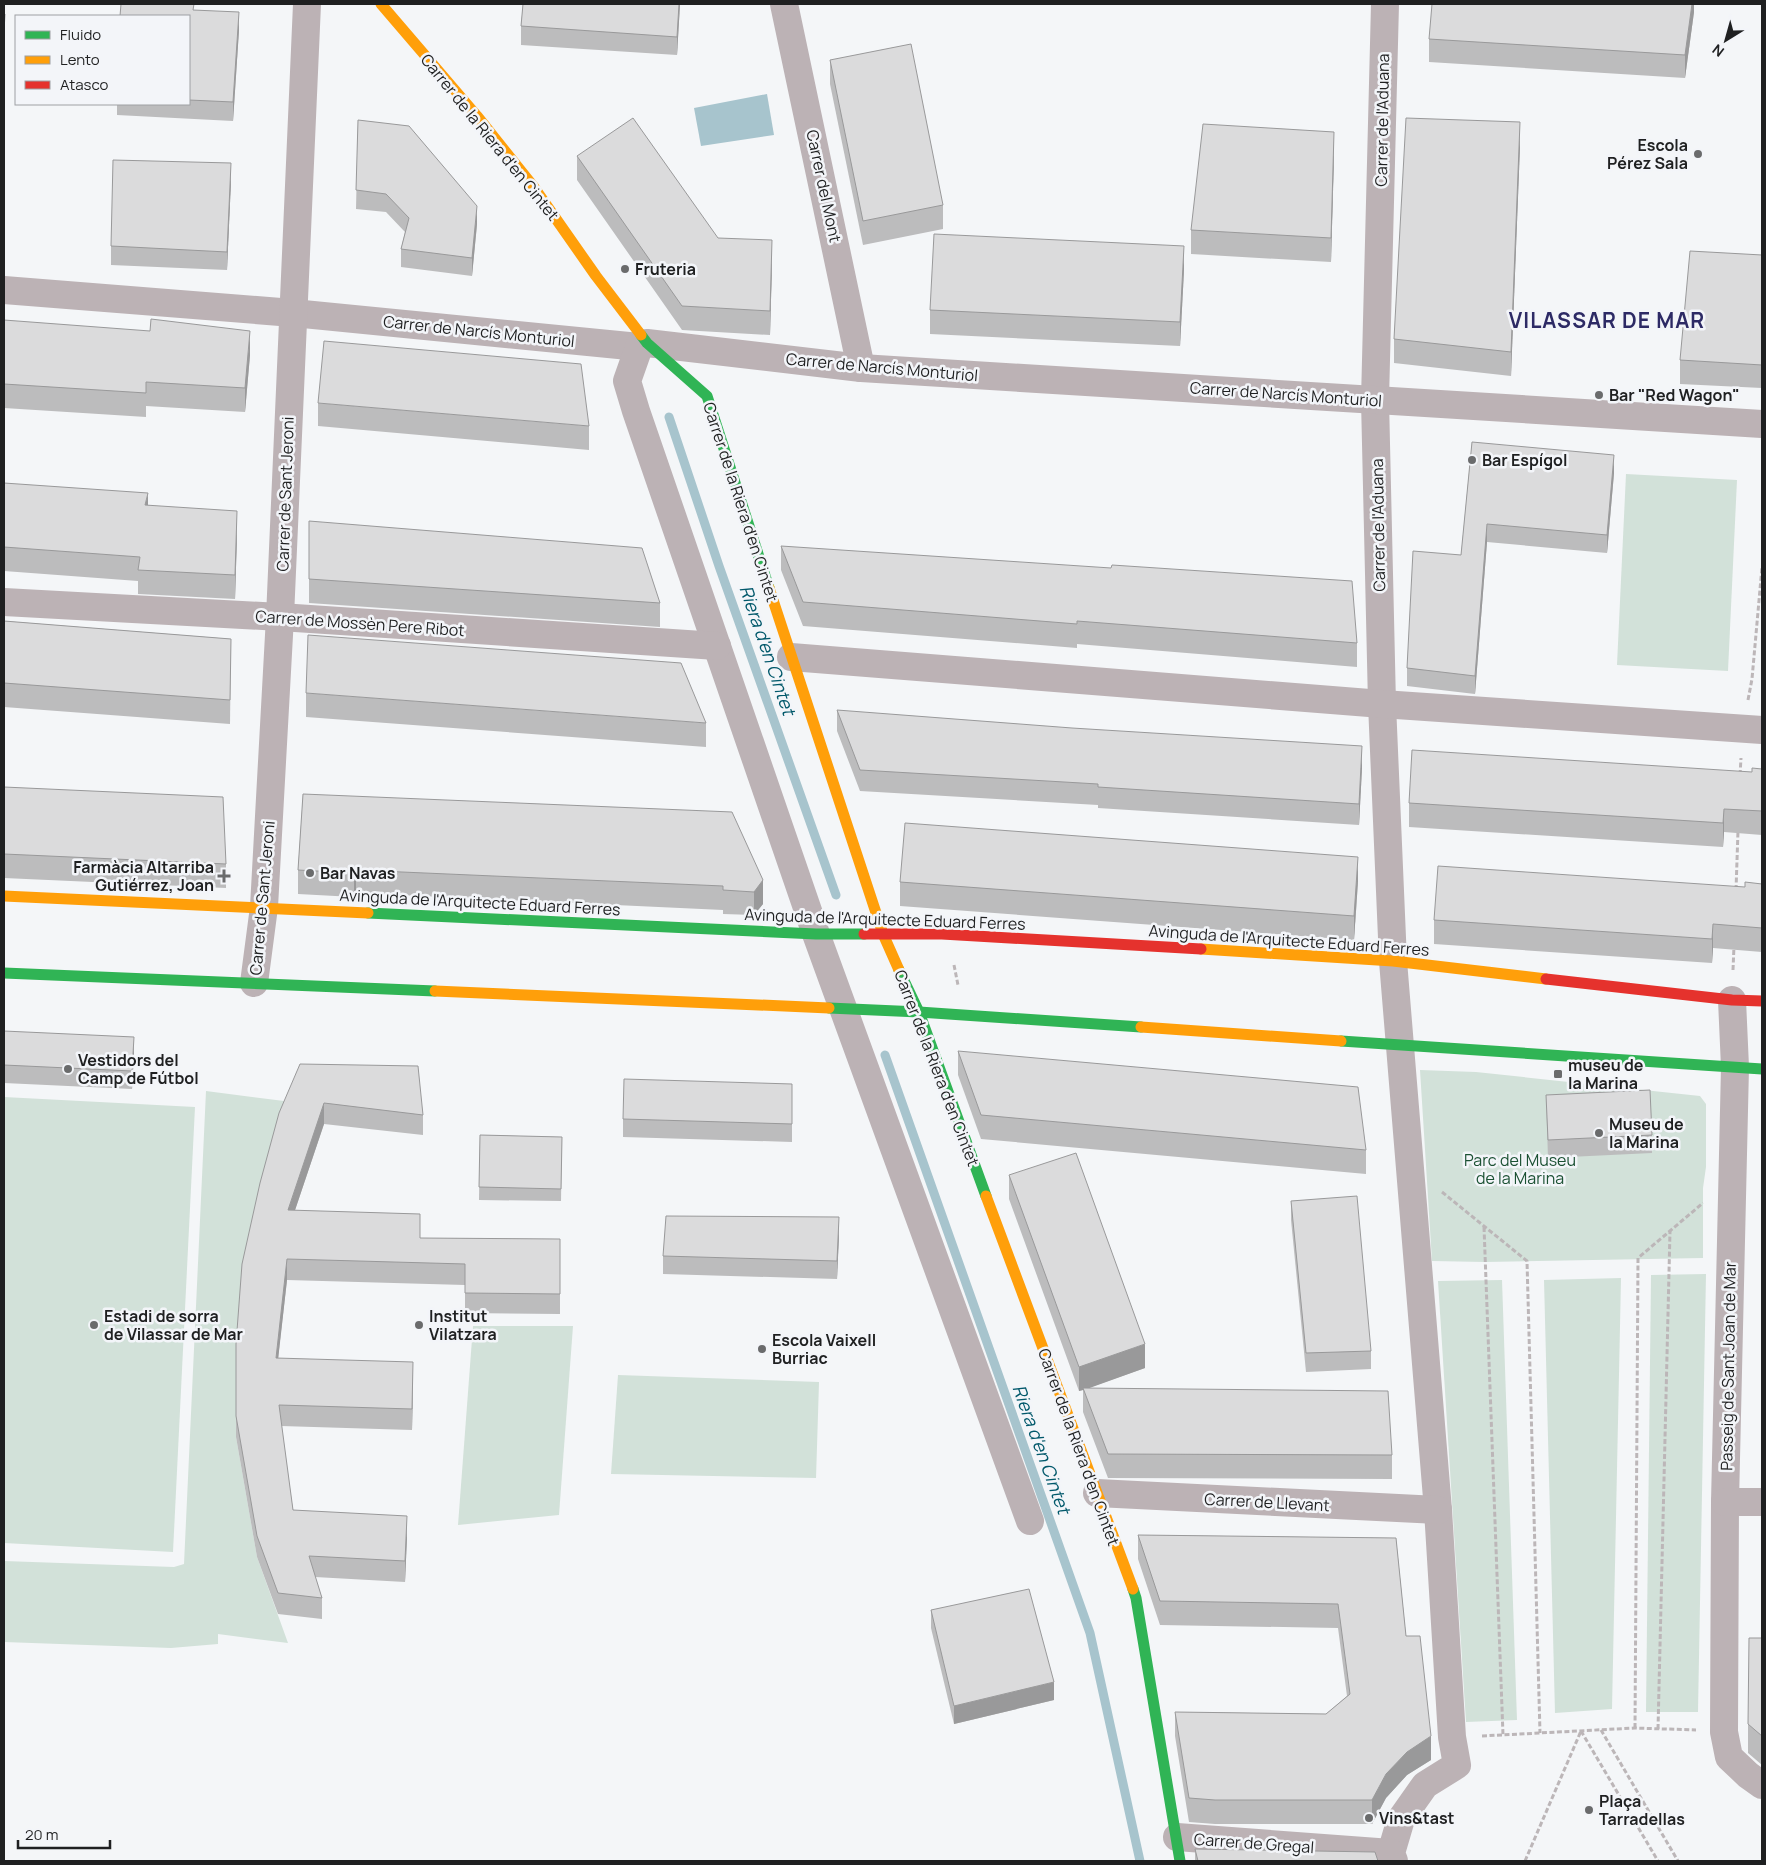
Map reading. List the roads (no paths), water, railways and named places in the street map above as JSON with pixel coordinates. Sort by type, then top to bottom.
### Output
[{"type":"street","name":"Carrer de la Riera d'en Cintet","points":[[381,4],[477,116],[533,186],[643,345],[707,396],[791,657],[884,934],[919,1012],[1136,1598],[1178,1849]]},
{"type":"street","name":"Carrer del Mont","points":[[784,4],[862,368]]},
{"type":"street","name":"Carrer de l'Aduana","points":[[1385,4],[1374,400],[1382,704],[1393,961],[1399,1046]]},
{"type":"street","name":"Carrer de Sant Jeroni","points":[[254,983],[264,908],[280,617],[306,6]]},
{"type":"street","name":"Carrer de Narcís Monturiol","points":[[4,290],[293,313],[643,345],[862,368],[1762,424]]},
{"type":"street","points":[[643,345],[627,381],[816,934],[1030,1521]]},
{"type":"street","name":"Carrer de Mossèn Pere Ribot","points":[[4,602],[280,617],[717,646]]},
{"type":"street","points":[[791,657],[1382,704],[1752,729]]},
{"type":"street","name":"Avinguda de l'Arquitecte Eduard Ferres","points":[[4,896],[816,934],[942,934],[1393,961],[1762,1002]]},
{"type":"street","points":[[4,973],[919,1012],[1399,1046],[1762,1069]]},
{"type":"street","name":"Passeig de Sant Joan de Mar","points":[[1732,1000],[1735,1067],[1725,1502],[1724,1732],[1729,1757],[1762,1785]]},
{"type":"street","points":[[1392,1857],[1400,1819],[1425,1785],[1457,1765],[1452,1737],[1438,1510],[1399,1046]]},
{"type":"street","name":"Carrer de Llevant","points":[[1096,1493],[1438,1510]]},
{"type":"street","points":[[1725,1502],[1762,1502]]},
{"type":"street","name":"Carrer de Gregal","points":[[1178,1849],[1392,1857]]},
{"type":"water","points":[[767,94],[774,135],[701,146],[694,108]]},
{"type":"waterway","name":"Riera d'en Cintet","points":[[669,417],[719,566],[836,895]]},
{"type":"waterway","name":"Riera d'en Cintet","points":[[885,1055],[1090,1633],[1140,1861]]},
{"type":"place","name":"Escola Pérez Sala","points":[[1698,154]]},
{"type":"place","name":"Fruteria","points":[[625,269]]},
{"type":"place","name":"Bar \"Red Wagon\"","points":[[1599,395]]},
{"type":"place","name":"Bar Espígol","points":[[1472,460]]},
{"type":"place","name":"Bar Navas","points":[[310,873]]},
{"type":"place","name":"Farmàcia Altarriba Gutiérrez, Joan","points":[[224,876]]},
{"type":"place","name":"Vestidors del Camp de Fútbol","points":[[68,1069]]},
{"type":"place","name":"museu de la Marina","points":[[1558,1074]]},
{"type":"place","name":"Museu de la Marina","points":[[1599,1133]]},
{"type":"place","name":"Estadi de sorra de Vilassar de Mar","points":[[94,1325]]},
{"type":"place","name":"Institut Vilatzara","points":[[419,1325]]},
{"type":"place","name":"Escola Vaixell Burriac","points":[[762,1349]]},
{"type":"place","name":"Plaça Tarradellas","points":[[1589,1810]]},
{"type":"place","name":"Vins&tast","points":[[1369,1818]]},
{"type":"district","name":"VILASSAR DE MAR","points":[[1607,320]]},
{"type":"park label","name":"Parc del Museu de la Marina","points":[[1520,1169]]}]
